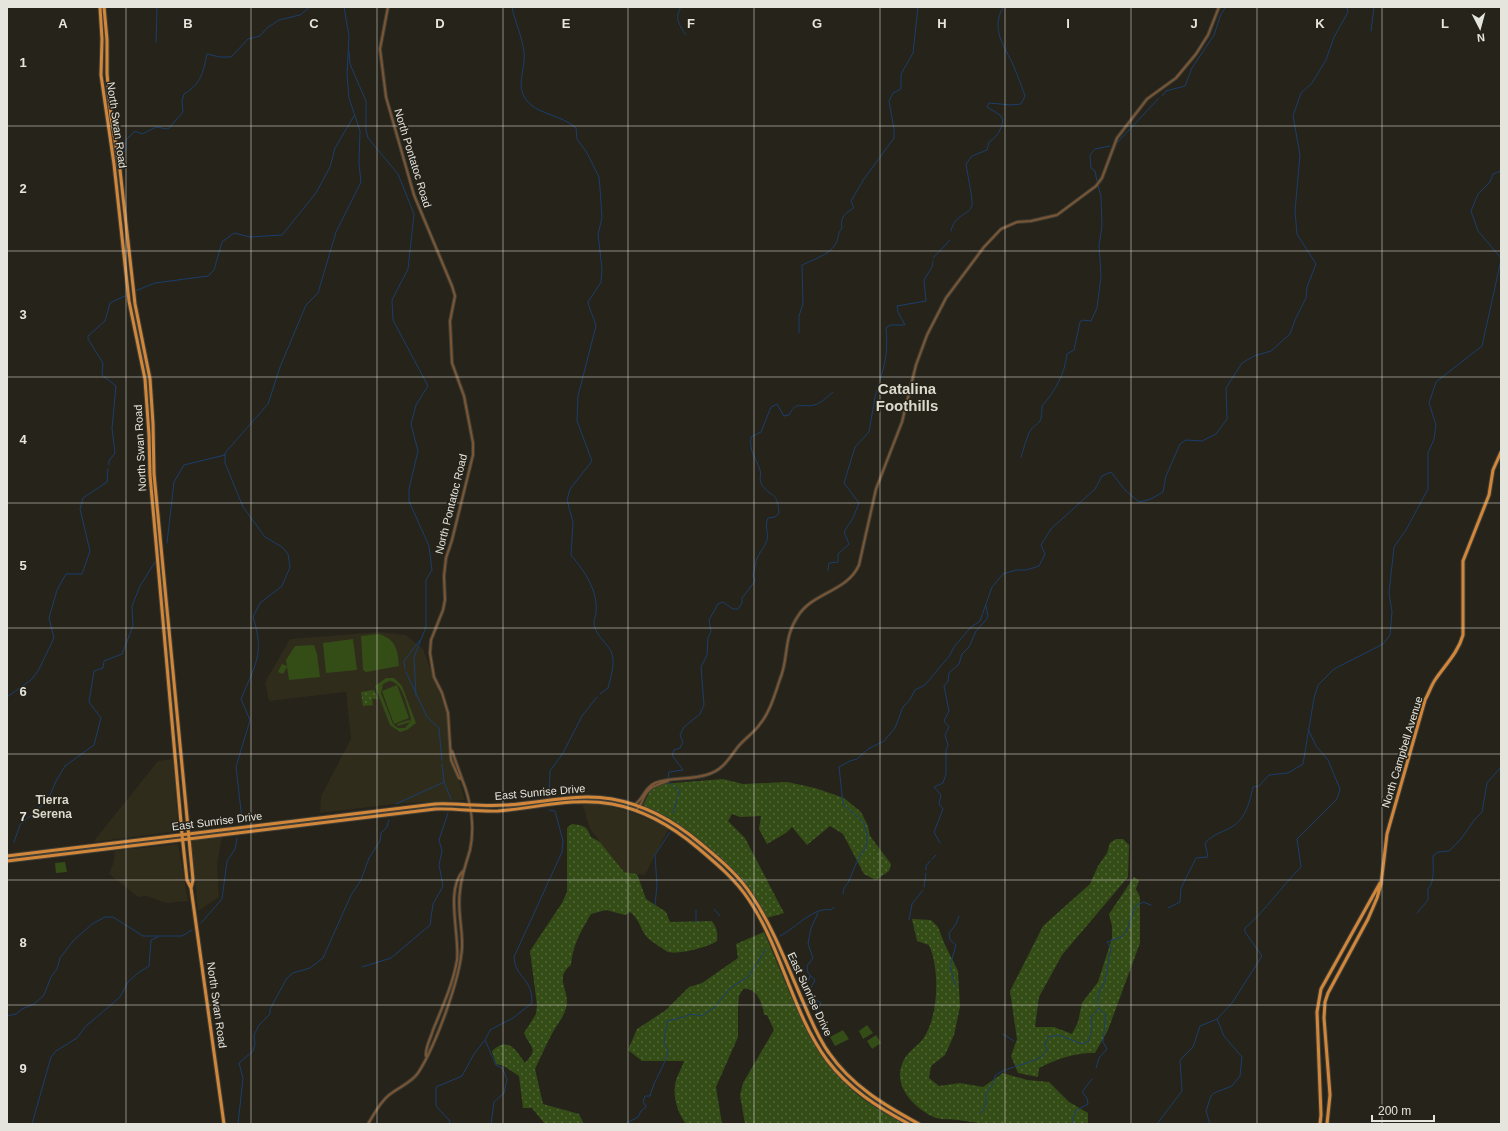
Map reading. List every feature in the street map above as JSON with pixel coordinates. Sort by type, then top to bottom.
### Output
[{"type":"main road","name":"North Swan Road","points":[[100,7],[102,39],[101,75],[106,117],[115,172],[129,301],[145,379],[150,475],[182,840],[187,880],[191,888],[224,1124]]},
{"type":"main road","name":"North Swan Road","points":[[104,7],[107,40],[107,74],[112,123],[120,170],[135,304],[150,379],[154,424],[154,474],[193,880],[191,888]]},
{"type":"main road","name":"North Campbell Avenue","points":[[1327,1124],[1330,1095],[1324,1018],[1325,1002],[1328,992],[1377,898],[1387,834],[1426,700],[1434,681],[1458,649],[1463,635],[1463,561],[1489,495],[1493,470],[1501,452]]},
{"type":"main road","points":[[162,613],[167,612]]},
{"type":"main road","points":[[168,680],[173,680]]},
{"type":"main road","points":[[579,796],[579,802]]},
{"type":"main road","name":"East Sunrise Drive","points":[[7,856],[435,804],[508,805],[579,796],[603,798],[634,804],[670,821],[690,834],[729,868],[751,894],[762,911],[822,1041],[841,1068],[871,1096],[919,1124]]},
{"type":"main road","name":"East Sunrise Drive","points":[[7,861],[447,808],[499,811],[579,802],[610,804],[636,810],[668,825],[686,838],[726,872],[749,900],[759,917],[816,1042],[836,1070],[863,1097],[908,1124]]},
{"type":"main road","points":[[686,838],[690,834]]},
{"type":"main road","name":"North Campbell Avenue","points":[[1320,1124],[1321,1115],[1317,1012],[1321,989],[1380,881]]},
{"type":"main road","points":[[788,981],[793,979]]},
{"type":"street","name":"North Pontatoc Road","points":[[388,7],[380,49],[386,98],[414,195],[452,286],[454,298],[450,321],[452,363],[464,396],[473,448],[466,484],[444,566],[445,600],[443,610],[430,646],[432,669],[448,712],[452,751],[451,760],[459,778],[462,779]]},
{"type":"street","points":[[634,804],[639,802],[648,787],[660,781],[708,775],[728,762],[764,717],[783,672],[786,646],[797,617],[808,604],[846,583],[856,572],[861,560],[881,474],[902,422],[911,383],[922,346],[937,312],[955,285],[991,238],[1001,229],[1017,222],[1032,221],[1057,215],[1096,186],[1102,178],[1117,138],[1147,99],[1176,78],[1196,54],[1208,35],[1219,7]]},
{"type":"street","name":"North Pontatoc Road","points":[[368,1124],[384,1099],[414,1078],[435,1038],[461,962],[462,944],[459,899],[463,871],[471,839],[470,810],[462,779],[452,751]]},
{"type":"street","points":[[451,760],[458,768]]},
{"type":"street","points":[[636,810],[640,807],[650,788],[669,781]]},
{"type":"street","name":"North Pontatoc Road","points":[[426,1056],[456,962],[458,944],[454,899],[457,882],[463,871]]},
{"type":"shaded area","points":[[378,632],[406,635],[423,649],[447,714],[449,757],[459,780],[465,800],[394,804],[320,813],[321,796],[351,739],[346,692],[269,701],[265,682],[290,639]]},
{"type":"shaded area","points":[[173,759],[178,825],[171,832],[93,842],[158,761]]},
{"type":"shaded area","points":[[582,803],[606,805],[631,812],[669,828],[645,875],[624,872],[590,829]]},
{"type":"shaded area","points":[[222,836],[217,865],[219,897],[198,911],[191,840]]},
{"type":"shaded area","points":[[178,844],[188,901],[167,903],[146,896],[138,897],[109,874],[113,864],[115,851]]},
{"type":"green space","points":[[378,634],[389,639],[395,646],[399,666],[366,672],[363,670],[361,636]]},
{"type":"green space","points":[[353,639],[357,670],[326,673],[323,643]]},
{"type":"green space","points":[[314,645],[317,654],[320,677],[289,680],[287,667],[283,674],[278,672],[282,664],[287,666],[286,660],[295,646]]},
{"type":"green space","points":[[386,678],[394,678],[402,686],[416,723],[407,730],[400,732],[390,725],[375,686]],"holes":[[[389,681],[398,685],[404,695],[411,718],[410,722],[405,728],[398,728],[393,724],[381,693],[383,684]]]},
{"type":"green space","points":[[397,685],[409,718],[394,724],[382,691]]},
{"type":"green space","points":[[374,690],[378,699],[372,699],[373,705],[363,706],[361,692]]},
{"type":"green space","points":[[409,720],[410,722],[398,726],[397,724]]},
{"type":"green space","points":[[723,779],[743,784],[787,782],[815,788],[844,798],[861,812],[868,826],[870,836],[891,864],[889,871],[876,880],[864,874],[843,834],[830,826],[807,845],[792,827],[786,833],[767,844],[759,829],[761,816],[740,817],[732,814],[728,821],[745,838],[784,913],[767,918],[742,884],[712,853],[684,831],[643,805],[650,791],[661,784]]},
{"type":"green space","points":[[572,824],[586,828],[591,837],[600,842],[624,872],[637,874],[646,899],[666,912],[670,922],[712,921],[716,928],[717,941],[701,948],[673,953],[668,952],[644,934],[636,918],[630,912],[625,915],[606,910],[591,914],[575,944],[571,965],[563,975],[567,1002],[565,1011],[550,1037],[535,1069],[543,1104],[579,1114],[584,1124],[545,1124],[532,1108],[523,1108],[519,1076],[504,1066],[496,1064],[492,1051],[503,1045],[511,1046],[525,1063],[532,1054],[532,1048],[524,1033],[536,1014],[537,1005],[530,951],[562,903],[567,892],[567,828]]},
{"type":"green space","points":[[1116,839],[1123,839],[1129,845],[1128,877],[1062,955],[1039,997],[1035,1027],[1054,1027],[1072,1034],[1078,1022],[1082,1003],[1098,982],[1112,938],[1112,926],[1109,914],[1134,877],[1139,880],[1136,889],[1140,897],[1140,943],[1108,1030],[1095,1053],[1074,1055],[1052,1062],[1039,1068],[1038,1077],[1018,1073],[1011,1056],[1017,1039],[1010,991],[1043,926],[1090,884],[1098,866],[1107,853],[1110,843]]},
{"type":"green space","points":[[65,862],[67,872],[56,873],[55,863]]},
{"type":"green space","points":[[912,919],[931,920],[938,927],[958,971],[960,1007],[954,1035],[945,1055],[931,1066],[929,1078],[939,1086],[960,1083],[983,1087],[1003,1073],[1027,1080],[1049,1082],[1069,1102],[1088,1113],[1088,1124],[1006,1125],[939,1119],[921,1110],[914,1104],[904,1090],[900,1073],[903,1060],[923,1039],[928,1029],[935,1005],[936,979],[933,955],[929,945],[917,941]]},
{"type":"green space","points":[[764,932],[799,1014],[821,1053],[834,1071],[862,1098],[905,1124],[745,1124],[740,1095],[743,1083],[774,1030],[767,1015],[764,1015],[761,1001],[756,993],[748,989],[743,989],[739,996],[738,1037],[716,1087],[722,1124],[686,1124],[683,1120],[678,1111],[675,1085],[684,1061],[642,1061],[628,1050],[637,1029],[666,1010],[689,987],[702,983],[738,958],[736,944]]},
{"type":"green space","points":[[867,1025],[873,1033],[863,1039],[859,1031]]},
{"type":"green space","points":[[843,1030],[849,1039],[835,1046],[830,1037]]},
{"type":"green space","points":[[876,1035],[881,1043],[872,1049],[867,1041]]},
{"type":"waterway","points":[[156,42],[157,7]]},
{"type":"waterway","points":[[124,152],[126,149],[126,140],[135,131],[142,134],[156,127],[168,129],[183,112],[182,101],[184,94],[198,82],[207,54],[220,57],[231,57],[248,39],[260,36],[267,28],[279,20],[300,15],[310,7]]},
{"type":"waterway","points":[[241,824],[242,819],[236,767],[250,720],[241,699],[257,659],[257,630],[253,617],[260,603],[282,586],[290,567],[288,554],[282,547],[265,537],[243,507],[225,463],[225,453],[268,404],[280,367],[306,305],[318,293],[336,232],[361,182],[359,164],[360,131],[349,98],[347,75],[349,36],[344,7]]},
{"type":"waterway","points":[[512,7],[524,52],[521,86],[525,98],[534,107],[565,121],[576,128],[577,139],[587,153],[599,177],[602,218],[598,234],[602,269],[601,282],[588,302],[596,326],[578,396],[577,421],[592,461],[570,489],[567,500],[573,522],[571,555],[586,575],[593,589],[596,605],[594,622],[596,630],[611,651],[613,660],[608,688],[600,694]]},
{"type":"waterway","points":[[681,7],[678,15],[678,21],[686,35]]},
{"type":"waterway","points":[[799,333],[799,316],[803,304],[802,265],[829,252],[835,245],[839,232],[842,228],[843,218],[854,208],[851,201],[864,179],[894,138],[894,129],[889,101],[893,93],[901,89],[901,74],[913,53],[918,7]]},
{"type":"waterway","points":[[951,231],[955,221],[968,211],[972,205],[966,164],[972,156],[987,150],[989,142],[997,135],[1001,127],[1003,120],[1000,115],[987,107],[989,103],[1011,105],[1021,104],[1025,96],[998,31],[999,16],[1003,7]]},
{"type":"waterway","points":[[1162,96],[1166,91],[1185,86],[1192,68],[1214,35],[1221,14],[1226,7]]},
{"type":"waterway","points":[[843,894],[844,888],[848,883],[858,859],[866,847],[867,835],[864,823],[843,804],[839,767],[857,759],[868,749],[884,741],[895,728],[903,707],[909,701],[915,690],[925,685],[971,627],[980,621],[992,587],[1003,574],[1039,566],[1045,554],[1041,545],[1051,529],[1095,489],[1102,476],[1111,472],[1125,490],[1139,502],[1151,499],[1163,492],[1166,476],[1180,444],[1186,440],[1202,441],[1216,434],[1227,419],[1226,388],[1242,363],[1254,356],[1271,351],[1290,334],[1306,298],[1307,287],[1316,264],[1297,234],[1295,211],[1300,155],[1293,116],[1301,93],[1312,83],[1326,60],[1334,37],[1348,12],[1347,7]]},
{"type":"waterway","points":[[1371,31],[1374,7]]},
{"type":"waterway","points":[[349,52],[350,64],[366,101],[366,130],[368,138],[398,174],[414,214],[408,269],[392,300],[393,320],[428,386],[416,405],[411,424],[418,451],[409,489],[409,501],[429,546],[432,570],[426,580],[426,627],[414,657],[416,696]]},
{"type":"waterway","points":[[1116,144],[1159,98]]},
{"type":"waterway","points":[[135,291],[155,283],[208,276],[214,270],[222,242],[234,233],[250,237],[282,235],[316,193],[330,167],[335,148],[354,116]]},
{"type":"waterway","points":[[1097,181],[1095,171],[1091,168],[1090,155],[1095,149],[1110,146]]},
{"type":"waterway","points":[[1501,171],[1493,174],[1490,182],[1478,194],[1471,211],[1478,231],[1501,258]]},
{"type":"waterway","points":[[1021,457],[1029,433],[1040,421],[1042,406],[1062,375],[1067,354],[1074,350],[1080,322],[1082,320],[1091,321],[1097,308],[1101,276],[1099,245],[1102,226],[1101,197],[1098,185]]},
{"type":"waterway","points":[[933,258],[950,240]]},
{"type":"waterway","points":[[1168,908],[1180,902],[1181,888],[1196,858],[1208,857],[1205,843],[1214,836],[1234,825],[1243,816],[1246,811],[1253,787],[1259,786],[1269,775],[1288,773],[1303,764],[1314,698],[1318,685],[1334,669],[1383,644],[1390,635],[1392,612],[1389,593],[1394,547],[1406,530],[1428,489],[1428,453],[1434,439],[1436,425],[1429,403],[1436,382],[1482,346],[1501,260]]},
{"type":"waterway","points":[[880,380],[886,355],[886,328],[890,325],[905,325],[898,312],[897,306],[926,301],[924,280],[932,267],[933,261]]},
{"type":"waterway","points":[[109,465],[109,461],[115,453],[112,428],[116,386],[102,375],[103,363],[88,339],[88,336],[105,321],[110,303],[127,295]]},
{"type":"waterway","points":[[7,361],[7,368]]},
{"type":"waterway","points":[[828,571],[829,563],[838,562],[838,554],[849,544],[844,532],[853,518],[859,503],[844,483],[855,447],[869,432],[875,397],[879,384]]},
{"type":"waterway","points":[[668,779],[669,772],[683,770],[672,755],[674,750],[680,748],[683,742],[680,735],[684,727],[700,714],[704,705],[701,667],[707,655],[708,637],[711,632],[709,620],[718,604],[723,602],[733,609],[738,609],[742,603],[742,598],[755,581],[753,575],[756,561],[767,540],[766,524],[768,518],[775,517],[779,513],[777,501],[761,483],[760,470],[751,447],[751,437],[761,432],[771,407],[777,404],[784,416],[789,415],[797,406],[810,406],[816,404],[824,400],[833,392]]},
{"type":"waterway","points":[[167,543],[174,482],[184,465],[225,455]]},
{"type":"waterway","points":[[7,697],[31,680],[38,671],[54,638],[49,618],[57,590],[66,574],[82,574],[90,551],[80,509],[83,498],[107,482],[108,469]]},
{"type":"waterway","points":[[14,842],[20,825],[48,800],[56,781],[65,766],[94,745],[101,718],[89,702],[94,671],[103,668],[104,661],[122,654],[133,626],[132,606],[140,586],[155,562]]},
{"type":"waterway","points":[[940,843],[934,832],[943,809],[939,804],[941,795],[934,787],[943,783],[946,774],[946,750],[948,745],[945,735],[949,727],[944,721],[949,711],[944,686],[948,681],[949,673],[959,664],[962,654],[969,647],[976,631],[986,620],[988,616],[986,606]]},
{"type":"waterway","points":[[405,669],[404,661],[420,640]]},
{"type":"waterway","points":[[406,672],[427,717],[439,728],[442,761]]},
{"type":"waterway","points":[[549,797],[550,771],[563,753],[582,716],[597,697]]},
{"type":"waterway","points":[[1210,1124],[1206,1111],[1211,1096],[1214,1093],[1232,1086],[1240,1076],[1242,1057],[1224,1036],[1217,1019],[1232,1003],[1262,956],[1245,932],[1245,928],[1260,914],[1301,867],[1297,839],[1337,799],[1340,789],[1328,760],[1316,746],[1308,729]]},
{"type":"waterway","points":[[442,764],[444,782],[451,799]]},
{"type":"waterway","points":[[1417,913],[1428,900],[1428,889],[1433,878],[1433,856],[1438,852],[1449,851],[1461,839],[1475,819],[1482,812],[1487,783],[1501,767]]},
{"type":"waterway","points":[[396,804],[444,782]]},
{"type":"waterway","points":[[668,782],[673,785]]},
{"type":"waterway","points":[[675,787],[680,791],[678,797]]},
{"type":"waterway","points":[[673,813],[677,799]]},
{"type":"waterway","points":[[491,1124],[494,1102],[504,1093],[507,1079],[502,1068],[496,1065],[485,1040],[490,1030],[513,1018],[532,1003],[529,988],[515,964],[514,957],[562,852],[563,841],[555,811],[549,810]]},
{"type":"waterway","points":[[362,967],[391,958],[430,925],[433,904],[443,886],[439,865],[442,851],[439,840],[448,813]]},
{"type":"waterway","points":[[238,1124],[243,1078],[239,1063],[253,1051],[255,1044],[254,1035],[259,1025],[270,1014],[270,1009],[287,978],[293,973],[310,968],[323,958],[351,895],[361,880],[369,858],[380,841],[381,833],[387,827],[389,820]]},
{"type":"waterway","points":[[655,905],[657,885],[655,855],[670,832]]},
{"type":"waterway","points":[[201,923],[222,899],[227,861],[235,849],[237,838]]},
{"type":"waterway","points":[[932,859],[936,855]]},
{"type":"waterway","points":[[926,870],[926,866],[930,861]]},
{"type":"waterway","points":[[924,887],[926,873]]},
{"type":"waterway","points":[[909,920],[912,904],[923,890]]},
{"type":"waterway","points":[[1098,1006],[1098,995],[1105,981],[1111,948],[1107,942],[1121,937],[1126,933],[1135,907],[1143,902],[1151,905]]},
{"type":"waterway","points":[[780,936],[812,914],[818,911],[831,910],[834,907]]},
{"type":"waterway","points":[[714,909],[720,916]]},
{"type":"waterway","points":[[696,910],[696,922]]},
{"type":"waterway","points":[[818,913],[811,928],[808,944],[813,958],[807,966],[808,973],[815,980],[809,991],[815,999],[821,1003],[816,1014],[823,1022],[826,1031],[825,1037]]},
{"type":"waterway","points":[[955,985],[950,966],[956,945],[950,940],[949,933],[956,924],[959,916]]},
{"type":"waterway","points":[[7,1016],[16,1014],[22,1009],[34,1004],[44,995],[51,977],[57,969],[60,958],[73,941],[92,924],[105,917],[113,917],[143,936],[182,936],[192,930]]},
{"type":"waterway","points":[[32,1124],[51,1057],[56,1051],[77,1038],[85,1027],[120,997],[128,982],[149,966],[151,940],[158,937]]},
{"type":"waterway","points":[[627,1123],[638,1117],[641,1111],[645,1108],[646,1106],[643,1102],[645,1096],[650,1096],[667,1056],[668,1050],[664,1043],[667,1021],[690,1014],[701,1016],[714,1008],[730,988],[748,977],[766,949]]},
{"type":"waterway","points":[[802,988],[809,980],[810,976]]},
{"type":"waterway","points":[[980,1114],[986,1105],[986,1093],[994,1082],[995,1076],[1000,1072],[1044,1055],[1047,1050],[1045,1044],[1048,1037],[1059,1035],[1082,1044],[1089,1041],[1092,1028],[1091,1017],[1099,1008]]},
{"type":"waterway","points":[[1096,1068],[1099,1058],[1107,1049],[1103,1042],[1106,1015],[1099,1009]]},
{"type":"waterway","points":[[1157,1124],[1182,1091],[1180,1060],[1193,1047],[1200,1026],[1217,1019]]},
{"type":"waterway","points":[[1003,1034],[1014,1041]]},
{"type":"waterway","points":[[448,1124],[450,1121],[436,1106],[436,1087],[462,1076],[474,1054],[484,1041]]},
{"type":"waterway","points":[[1072,1124],[1075,1111],[1088,1104],[1087,1098],[1082,1092],[1092,1079]]},
{"type":"district","name":"Catalina Foothills","points":[[907,396]]},
{"type":"district","name":"Tierra Serena","points":[[52,807]]}]
